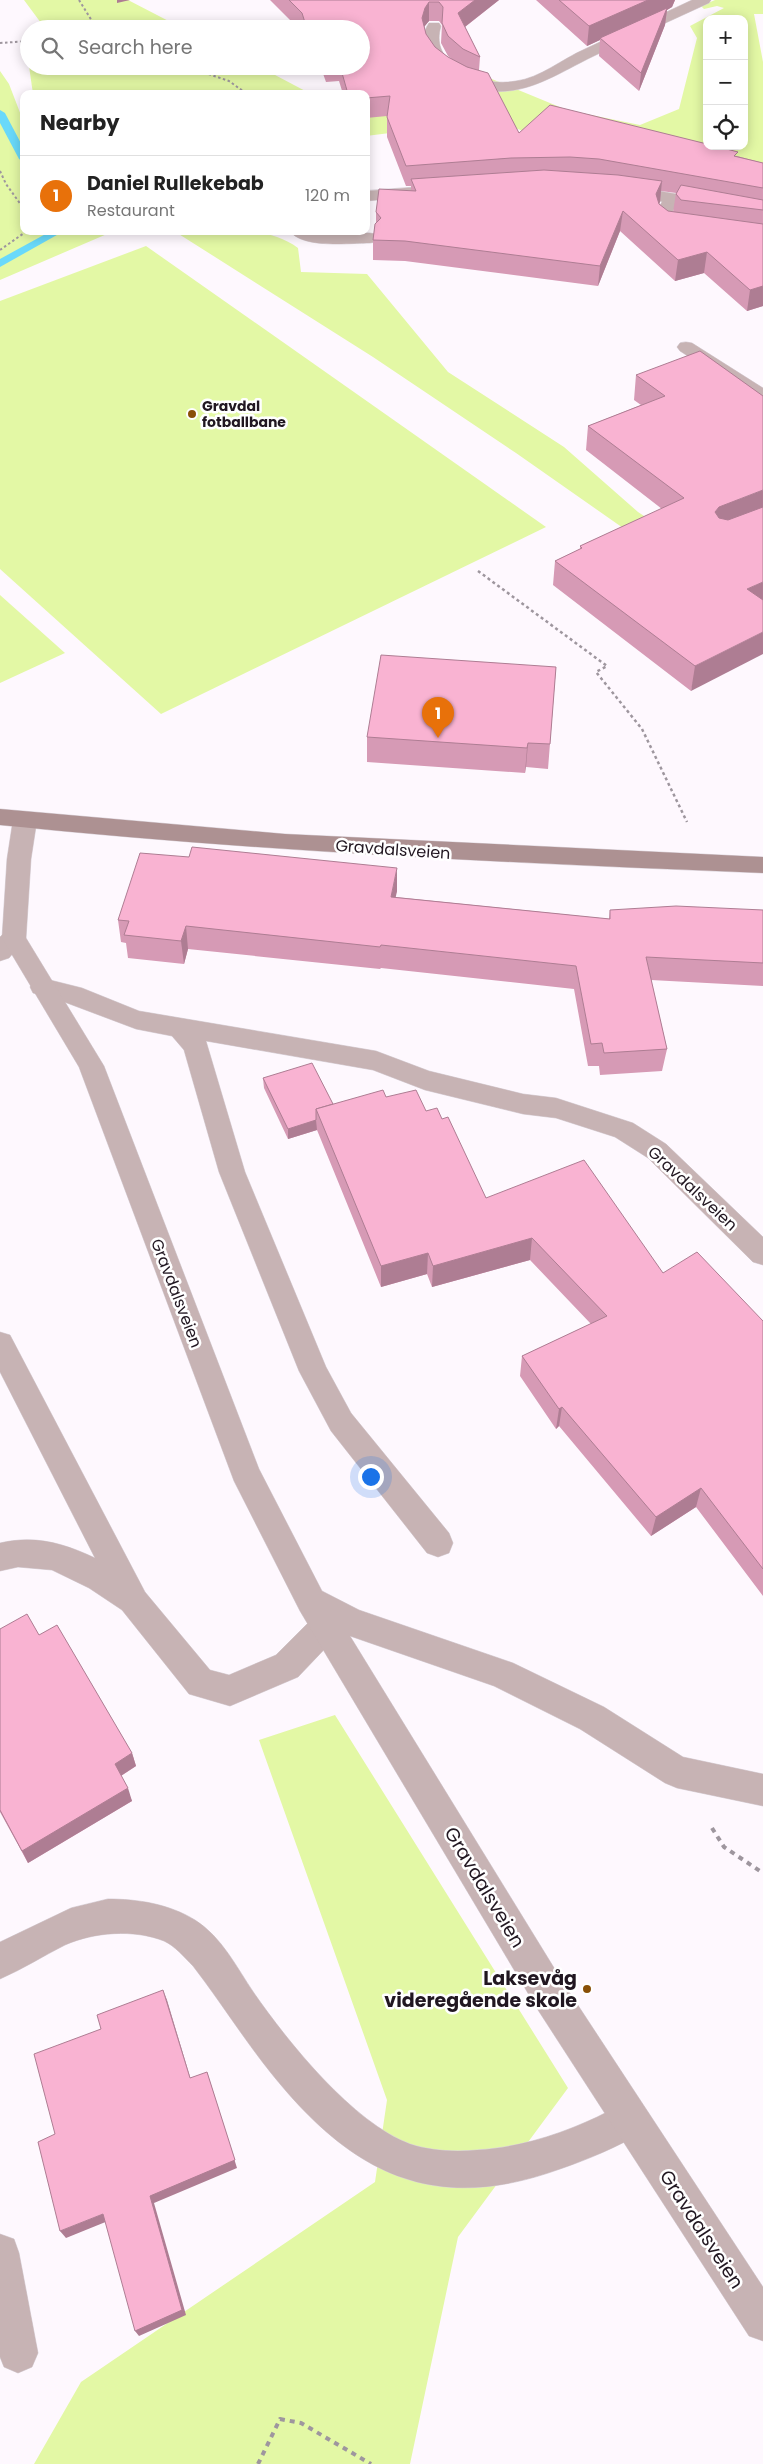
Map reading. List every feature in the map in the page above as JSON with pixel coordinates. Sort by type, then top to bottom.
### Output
[{"type":"main road","name":"Gravdalsveien","points":[[0,817],[414,851],[763,865]]},
{"type":"street","points":[[434,26],[430,37],[432,50],[443,64],[462,78],[483,86],[507,88],[539,78],[704,0]]},
{"type":"street","points":[[607,187],[763,214]]},
{"type":"street","points":[[370,196],[437,191]]},
{"type":"street","points":[[672,199],[663,214],[664,219],[672,226],[763,238]]},
{"type":"street","points":[[307,235],[313,238],[370,238]]},
{"type":"street","points":[[686,347],[763,396]]},
{"type":"street","name":"Gravdalsveien","points":[[25,820],[7,945],[42,987],[91,1066],[245,1472],[319,1613],[551,1996],[763,2322]]},
{"type":"street","name":"Gravdalsveien","points":[[42,987],[73,995],[136,1020],[376,1061],[425,1080],[524,1104],[556,1108],[624,1130],[657,1150],[763,1254]]},
{"type":"street","points":[[181,1029],[196,1046],[232,1172],[313,1371],[341,1422],[438,1543]]},
{"type":"street","points":[[0,1344],[134,1602],[200,1683],[230,1691],[287,1666],[319,1613],[351,1622],[502,1674],[592,1718],[677,1772],[763,1790]]},
{"type":"street","points":[[0,1557],[11,1554],[55,1555],[97,1574],[134,1602]]},
{"type":"street","points":[[0,1961],[57,1930],[92,1918],[132,1916],[170,1925],[196,1941],[293,2073],[335,2114],[372,2144],[401,2159],[430,2168],[469,2170],[519,2164],[603,2136],[630,2119]]},
{"type":"street","points":[[0,2253],[18,2353]]},
{"type":"path","points":[[79,0],[91,20]]},
{"type":"path","points":[[0,43],[20,42]]},
{"type":"path","points":[[211,75],[229,81],[241,90]]},
{"type":"path","points":[[0,171],[1,178],[20,204]]},
{"type":"path","points":[[0,250],[21,235]]},
{"type":"path","points":[[478,571],[607,666],[596,672],[642,729],[688,823]]},
{"type":"path","points":[[724,1847],[763,1873]]},
{"type":"path","points":[[258,2464],[280,2419],[301,2423],[371,2464]]},
{"type":"green space","points":[[24,0],[128,0],[167,20],[39,20]]},
{"type":"green space","points":[[715,0],[763,0],[763,14],[754,14],[763,62],[763,172],[523,131],[494,120],[370,136],[370,98],[487,77],[567,110],[640,125],[679,109],[697,38],[690,26],[703,19],[703,150],[748,150],[748,15],[711,15],[724,8],[717,6],[704,9],[701,6]]},
{"type":"green space","points":[[0,71],[9,84],[20,113],[20,235],[105,235],[0,280]]},
{"type":"green space","points":[[30,75],[275,75],[303,90],[32,90]]},
{"type":"green space","points":[[180,235],[270,235],[285,240],[298,248],[301,272],[367,274],[448,372],[564,447],[638,512],[713,562],[663,556],[516,453],[373,357]]},
{"type":"green space","name":"Gravdal fotballbane","points":[[146,246],[546,527],[161,714],[0,569],[0,301]]},
{"type":"green space","points":[[0,595],[65,653],[0,683]]},
{"type":"green space","points":[[335,1715],[568,2088],[458,2237],[410,2464],[34,2464],[81,2382],[375,2182],[387,2100],[259,1740]]},
{"type":"building","points":[[289,0],[475,0],[458,13],[480,57],[463,49],[448,36],[442,23],[443,7],[439,2],[429,2],[425,8],[422,18],[426,34],[435,47],[448,57],[467,67],[488,73],[519,133],[550,105],[703,143],[703,150],[730,150],[738,152],[734,156],[763,163],[763,188],[599,159],[570,157],[511,158],[406,166],[387,117],[390,96],[370,98],[370,90],[347,90],[343,75],[370,75],[370,20],[304,20],[302,13]]},
{"type":"building","points":[[559,0],[648,0],[589,26]]},
{"type":"building","points":[[667,8],[641,73],[600,38]]},
{"type":"building","points":[[544,170],[618,175],[662,181],[656,194],[659,204],[668,211],[763,224],[763,286],[750,290],[707,252],[678,260],[623,211],[600,266],[405,241],[373,240],[375,224],[381,218],[376,212],[379,189],[416,191],[411,179]]},
{"type":"building","points":[[681,185],[763,200],[763,210],[681,200],[676,194]]},
{"type":"building","points":[[700,351],[763,396],[763,490],[719,507],[715,512],[719,518],[728,520],[763,507],[763,582],[747,589],[763,600],[763,632],[695,666],[555,561],[582,548],[580,546],[684,498],[588,426],[665,396],[636,375]]},
{"type":"building","points":[[381,655],[556,667],[550,744],[528,743],[527,748],[367,737]]},
{"type":"building","points":[[192,847],[397,868],[391,897],[610,919],[610,910],[676,906],[763,910],[763,963],[646,957],[667,1049],[604,1053],[602,1043],[591,1044],[576,966],[186,926],[181,941],[124,935],[129,921],[118,920],[140,853],[189,857]]},
{"type":"building","points":[[312,1063],[333,1104],[316,1109],[316,1120],[288,1129],[263,1078]]},
{"type":"building","points":[[383,1090],[386,1097],[416,1090],[426,1111],[437,1108],[442,1119],[448,1117],[486,1198],[584,1160],[663,1273],[697,1252],[763,1321],[763,1569],[701,1488],[656,1517],[562,1407],[559,1409],[522,1356],[607,1316],[532,1238],[433,1266],[428,1253],[381,1266],[316,1109]]},
{"type":"building","points":[[27,1614],[39,1635],[57,1625],[132,1753],[115,1764],[128,1788],[22,1851],[0,1810],[0,1629]]},
{"type":"building","points":[[163,1990],[190,2078],[207,2072],[235,2160],[150,2196],[182,2310],[135,2331],[103,2214],[60,2231],[38,2142],[55,2134],[34,2054],[101,2029],[97,2015]]},
{"type":"waterway","points":[[0,113],[20,151]]},
{"type":"waterway","points":[[0,264],[52,235]]},
{"type":"place","name":"Gravdal fotballbane","points":[[192,414]]},
{"type":"place","name":"Daniel Rullekebab","points":[[438,738]]},
{"type":"place","name":"Laksevåg videregående skole","points":[[587,1989]]}]
